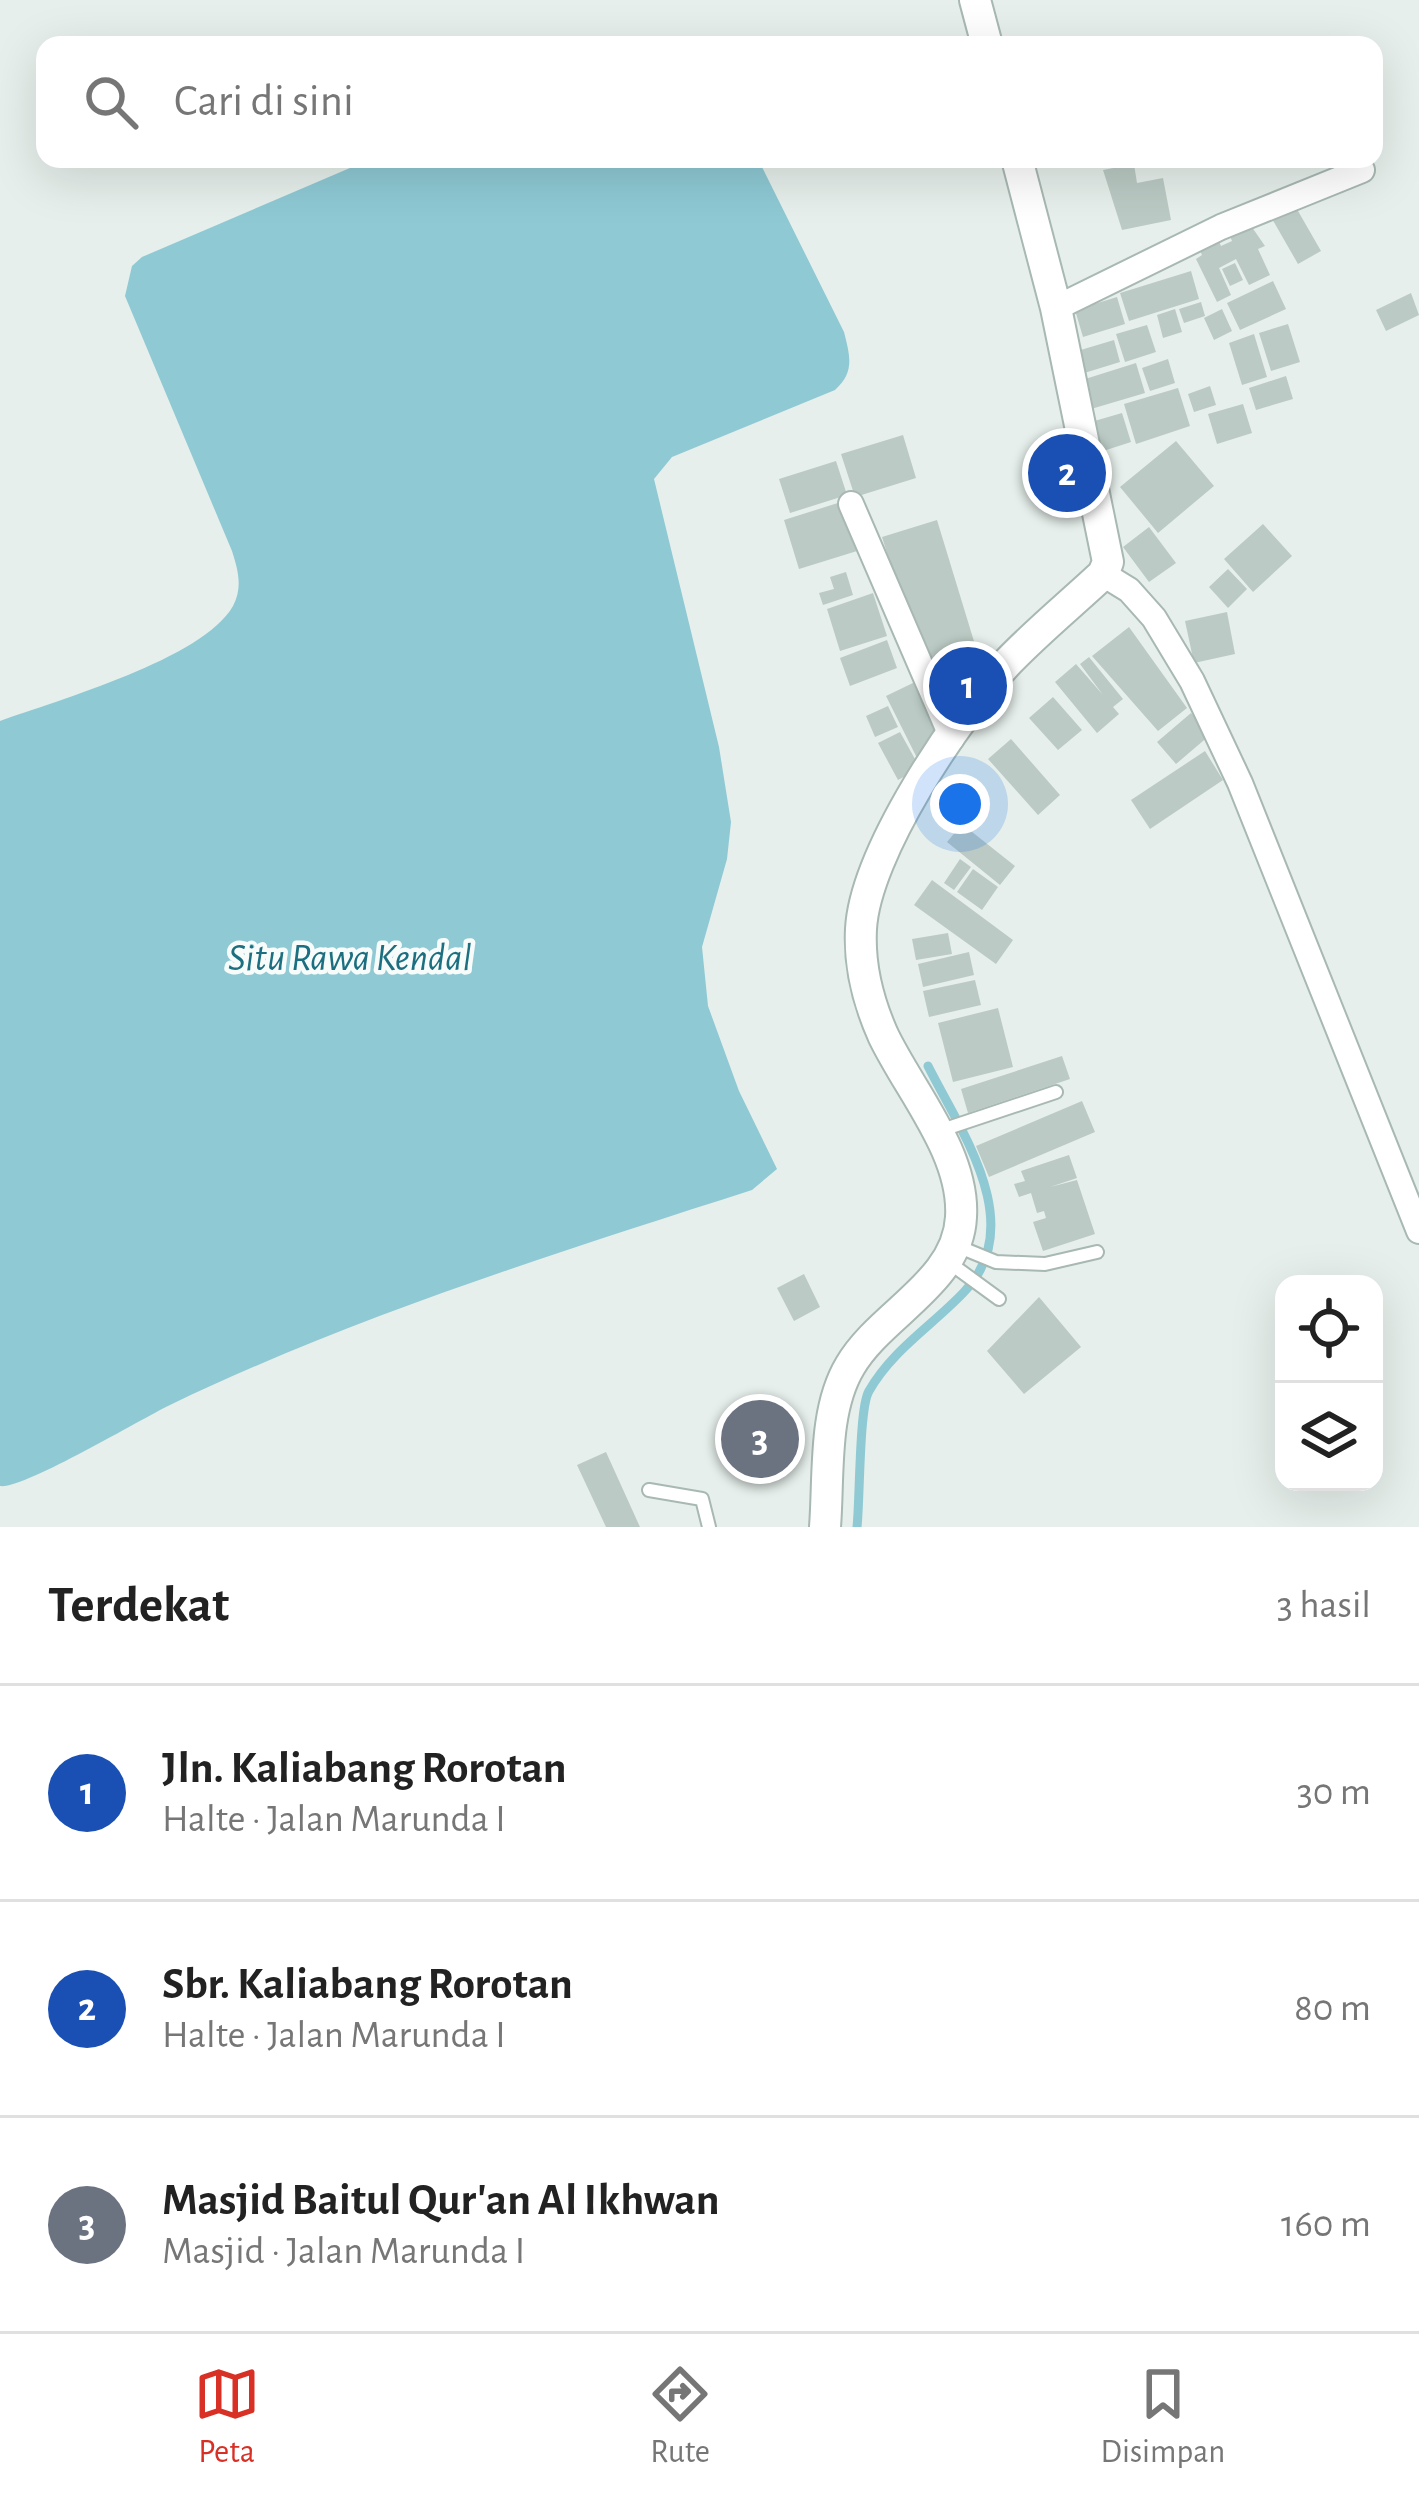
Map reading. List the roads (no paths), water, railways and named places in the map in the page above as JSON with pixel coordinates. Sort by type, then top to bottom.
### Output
[{"type":"street","points":[[975,0],[985,36]]},
{"type":"street","points":[[1019,168],[1056,308],[1116,582],[1154,618],[1192,681],[1240,783],[1419,1231]]},
{"type":"street","points":[[1056,308],[1221,227],[1363,170]]},
{"type":"street","points":[[850,504],[952,738]]},
{"type":"street","points":[[825,1527],[842,1382],[866,1343],[961,1257],[960,1191],[944,1129],[867,993],[861,927],[880,865],[952,738],[1007,663],[1116,582]]},
{"type":"lane","points":[[944,1129],[1056,1092]]},
{"type":"lane","points":[[961,1257],[1045,1264],[1097,1252]]},
{"type":"lane","points":[[961,1257],[999,1299]]},
{"type":"lane","points":[[649,1490],[702,1499],[710,1527]]},
{"type":"water","name":"Situ Rawa Kendal","points":[[350,168],[762,168],[844,332],[848,370],[835,390],[672,457],[654,479],[719,747],[731,822],[727,859],[702,947],[708,1006],[739,1091],[777,1169],[752,1190],[457,1288],[311,1343],[170,1405],[31,1477],[0,1486],[0,721],[161,660],[217,625],[238,592],[232,551],[125,296],[132,266],[142,257]]},
{"type":"waterway","points":[[857,1527],[869,1391],[901,1350],[964,1292],[982,1266],[990,1237],[990,1208],[982,1178],[928,1066]]},
{"type":"place","name":"Sbr. Kaliabang Rorotan","points":[[1067,473]]},
{"type":"place","name":"Jln. Kaliabang Rorotan","points":[[968,686]]},
{"type":"place","name":"Masjid Baitul Qur'an Al Ikhwan","points":[[760,1439]]}]
